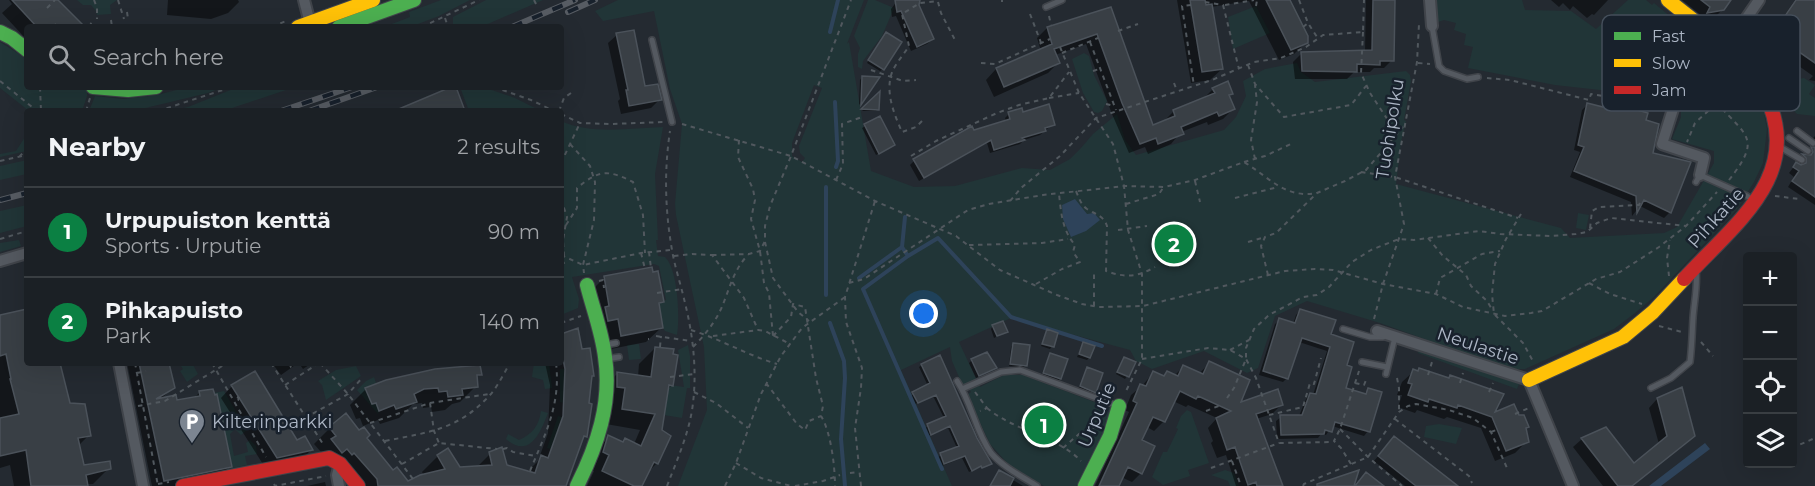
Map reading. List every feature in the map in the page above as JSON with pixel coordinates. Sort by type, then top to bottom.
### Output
[{"type":"street","points":[[304,0],[303,23],[373,0]]},
{"type":"street","points":[[347,24],[414,0]]},
{"type":"street","points":[[1430,0],[1432,26]]},
{"type":"street","name":"Pihkatie","points":[[1668,0],[1686,15]]},
{"type":"street","points":[[1749,15],[1759,0]]},
{"type":"street","points":[[0,32],[24,48]]},
{"type":"street","points":[[1672,111],[1662,144],[1704,158],[1698,178]]},
{"type":"street","name":"Pihkatie","points":[[1529,380],[1622,338],[1657,308],[1756,203],[1764,190],[1784,142],[1773,111]]},
{"type":"street","points":[[0,259],[24,254]]},
{"type":"street","points":[[583,479],[598,453],[608,410],[607,376],[611,351],[594,311],[587,285]]},
{"type":"street","name":"Neulastie","points":[[1376,325],[1396,337],[1529,380],[1573,486]]},
{"type":"street","points":[[120,366],[143,486]]},
{"type":"street","name":"Urputie","points":[[1084,486],[1110,436],[1116,413]]},
{"type":"street","points":[[183,486],[271,475],[336,471],[358,486]]},
{"type":"lane","points":[[1046,6],[1062,0]]},
{"type":"lane","points":[[1432,26],[1439,66],[1444,71],[1467,79],[1478,77]]},
{"type":"lane","points":[[652,40],[672,122]]},
{"type":"lane","points":[[1797,130],[1813,143]]},
{"type":"lane","points":[[1784,142],[1808,151]]},
{"type":"lane","points":[[1784,142],[1802,160]]},
{"type":"lane","points":[[1698,178],[1725,185],[1756,203]]},
{"type":"lane","points":[[1651,388],[1671,378],[1690,362],[1694,338],[1696,267]]},
{"type":"lane","points":[[1343,328],[1370,337],[1396,337],[1386,371],[1362,362]]},
{"type":"lane","points":[[962,389],[1001,372],[1020,370],[1116,413]]},
{"type":"lane","points":[[957,381],[984,440],[997,459],[1037,486]]},
{"type":"path","points":[[47,8],[55,0]]},
{"type":"path","points":[[94,0],[98,8],[97,19]]},
{"type":"path","points":[[118,0],[124,19]]},
{"type":"path","points":[[429,24],[479,0]]},
{"type":"path","points":[[808,321],[773,278],[765,241],[765,226],[770,206],[851,0]]},
{"type":"path","points":[[1205,2],[1224,5],[1256,0],[1256,6]]},
{"type":"path","points":[[1299,0],[1308,23],[1318,38]]},
{"type":"path","points":[[1364,0],[1360,73],[1397,135]]},
{"type":"path","points":[[922,121],[916,127],[902,132],[892,107],[890,87],[893,70],[909,46],[902,14],[920,3],[937,1],[940,13],[955,40]]},
{"type":"path","points":[[1191,5],[1182,6],[1194,86]]},
{"type":"path","points":[[1224,5],[1239,69]]},
{"type":"path","points":[[127,12],[128,19]]},
{"type":"path","points":[[1030,14],[1043,48]]},
{"type":"path","points":[[445,17],[447,24]]},
{"type":"path","points":[[91,24],[92,19]]},
{"type":"path","points":[[279,24],[288,20],[303,23]]},
{"type":"path","name":"Tuohipolku","points":[[1376,325],[1383,284],[1404,224],[1395,177],[1418,62],[1419,21]]},
{"type":"path","points":[[1303,27],[1308,23]]},
{"type":"path","points":[[1118,31],[1138,24]]},
{"type":"path","points":[[1010,201],[1021,188],[1060,156],[1096,118],[1194,86],[1248,65],[1281,58],[1306,47],[1323,34],[1363,32]]},
{"type":"path","points":[[1062,53],[1098,38]]},
{"type":"path","points":[[981,63],[995,64],[1050,39]]},
{"type":"path","points":[[1089,42],[1116,111]]},
{"type":"path","points":[[1060,47],[1079,93],[1113,144],[1124,186],[1128,230],[1142,274],[1142,359],[1191,350],[1230,350],[1246,359],[1256,378],[1279,443]]},
{"type":"path","points":[[1418,62],[1431,65]]},
{"type":"path","points":[[1248,65],[1255,84],[1257,102],[1251,140],[1255,159]]},
{"type":"path","points":[[1093,71],[1099,69]]},
{"type":"path","points":[[871,70],[903,81],[916,80]]},
{"type":"path","points":[[1049,98],[1069,71]]},
{"type":"path","points":[[1478,77],[1510,80],[1590,100],[1591,94],[1602,96]]},
{"type":"path","points":[[0,81],[35,108]]},
{"type":"path","points":[[1174,83],[1177,91]]},
{"type":"path","points":[[1255,84],[1284,117],[1351,105],[1366,86]]},
{"type":"path","points":[[39,108],[40,90]]},
{"type":"path","points":[[167,108],[223,90]]},
{"type":"path","points":[[503,90],[548,108]]},
{"type":"path","points":[[561,108],[564,98],[571,93]]},
{"type":"path","points":[[911,156],[936,141],[997,113],[1019,105],[1079,93]]},
{"type":"path","points":[[1106,104],[1114,106]]},
{"type":"path","points":[[1685,152],[1687,138],[1695,123],[1708,111]]},
{"type":"path","points":[[564,115],[580,123],[672,122],[791,156],[876,201],[942,229],[969,245],[1000,270],[1057,295],[1094,306],[1117,308],[1143,306],[1285,271],[1315,269],[1342,272],[1383,284],[1436,294],[1463,307],[1504,316],[1542,310],[1589,283],[1620,272],[1686,226],[1725,185],[1744,160],[1748,140],[1739,125],[1725,111]]},
{"type":"path","points":[[836,180],[843,164],[842,124],[862,117]]},
{"type":"path","points":[[667,486],[688,426],[694,392],[693,346],[673,256],[666,191],[667,150],[672,122]]},
{"type":"path","points":[[564,157],[580,123]]},
{"type":"path","points":[[1248,242],[1276,233],[1317,193],[1366,170],[1405,125]]},
{"type":"path","points":[[739,140],[738,157],[753,189],[755,200],[751,219],[760,251],[764,283],[769,293],[773,336]]},
{"type":"path","points":[[849,283],[864,279],[968,210],[989,204],[1076,191],[1124,186],[1164,187],[1195,180],[1293,143]]},
{"type":"path","points":[[570,144],[590,166],[595,182],[594,220],[582,265]]},
{"type":"path","points":[[19,157],[24,152]]},
{"type":"path","points":[[0,160],[24,156]]},
{"type":"path","points":[[1244,162],[1264,174],[1278,187],[1295,193],[1317,193]]},
{"type":"path","points":[[566,225],[577,208],[577,188],[593,175],[614,172],[633,182],[643,215],[645,269]]},
{"type":"path","points":[[1361,172],[1395,177],[1520,216],[1508,234],[1495,264],[1494,314]]},
{"type":"path","points":[[1195,180],[1200,202]]},
{"type":"path","points":[[1126,204],[1159,194],[1164,187]]},
{"type":"path","points":[[1235,198],[1278,187]]},
{"type":"path","points":[[1076,191],[1080,202],[1105,220],[1107,226],[1106,271],[1122,276],[1142,274],[1155,267]]},
{"type":"path","points":[[1035,285],[1062,268],[1080,262],[1073,252],[1076,244],[1070,239],[1062,220],[1059,194]]},
{"type":"path","points":[[1771,195],[1799,199]]},
{"type":"path","points":[[1590,228],[1592,211],[1599,207],[1639,205],[1642,199]]},
{"type":"path","points":[[861,486],[855,428],[862,368],[846,322],[845,297],[876,201]]},
{"type":"path","points":[[564,208],[567,218],[564,235]]},
{"type":"path","points":[[1227,398],[1234,388],[1246,359],[1246,348],[1254,329],[1269,315],[1302,297],[1317,295],[1371,250],[1399,239],[1428,238],[1479,231],[1551,236],[1587,232],[1590,228],[1611,218],[1686,226]]},
{"type":"path","points":[[1674,226],[1677,221]]},
{"type":"path","points":[[1118,230],[1147,226]]},
{"type":"path","points":[[0,239],[24,232]]},
{"type":"path","points":[[1265,237],[1261,246],[1268,275]]},
{"type":"path","points":[[1428,238],[1455,268],[1466,275],[1471,286],[1487,301],[1494,314],[1523,343],[1535,365]]},
{"type":"path","points":[[1669,278],[1667,258],[1671,238]]},
{"type":"path","points":[[969,245],[1030,244],[1070,239]]},
{"type":"path","points":[[673,256],[749,254],[760,251],[765,241]]},
{"type":"path","points":[[564,256],[582,265],[672,250]]},
{"type":"path","points":[[1436,294],[1440,278],[1482,254],[1500,251]]},
{"type":"path","points":[[645,253],[651,268]]},
{"type":"path","points":[[693,346],[706,334],[720,312],[740,263],[749,254]]},
{"type":"path","points":[[712,255],[744,298],[758,330]]},
{"type":"path","points":[[564,263],[569,259]]},
{"type":"path","points":[[1094,273],[1094,306]]},
{"type":"path","points":[[1589,283],[1610,294],[1645,304]]},
{"type":"path","points":[[657,293],[682,290]]},
{"type":"path","points":[[725,486],[766,384],[777,364],[808,321],[845,297]]},
{"type":"path","points":[[773,336],[791,317],[793,304]]},
{"type":"path","points":[[766,384],[797,424],[805,430],[809,422],[820,416],[823,406],[816,378],[805,307],[793,304]]},
{"type":"path","points":[[564,322],[594,311]]},
{"type":"path","points":[[1650,327],[1670,328],[1694,338],[1705,345],[1713,356]]},
{"type":"path","points":[[690,329],[735,346],[753,357],[777,364]]},
{"type":"path","points":[[711,336],[758,330],[765,331],[790,344]]},
{"type":"path","points":[[656,336],[691,341]]},
{"type":"path","points":[[660,347],[661,336]]},
{"type":"path","points":[[1230,350],[1250,339]]},
{"type":"path","points":[[1269,415],[1303,406],[1310,383],[1314,384],[1322,358]]},
{"type":"path","name":"Urputie","points":[[1116,413],[1142,359]]},
{"type":"path","points":[[1334,441],[1362,362]]},
{"type":"path","points":[[1428,375],[1432,362]]},
{"type":"path","points":[[136,366],[158,486]]},
{"type":"path","points":[[214,366],[235,398],[265,453],[275,486],[316,478],[336,471],[329,453],[273,366]]},
{"type":"path","points":[[143,405],[165,401],[222,366]]},
{"type":"path","points":[[299,366],[303,374]]},
{"type":"path","points":[[285,385],[315,366]]},
{"type":"path","points":[[323,366],[348,394],[413,479]]},
{"type":"path","points":[[385,441],[435,431],[461,420],[472,413],[491,393],[508,366]]},
{"type":"path","points":[[530,471],[554,414],[557,392],[556,366]]},
{"type":"path","points":[[137,373],[146,371]]},
{"type":"path","points":[[1460,383],[1463,373]]},
{"type":"path","points":[[670,377],[694,374]]},
{"type":"path","points":[[305,418],[348,394],[362,378]]},
{"type":"path","points":[[1397,378],[1399,412]]},
{"type":"path","points":[[1356,383],[1364,385],[1366,380]]},
{"type":"path","points":[[1489,392],[1492,383]]},
{"type":"path","points":[[972,386],[987,408],[1000,418],[1063,448],[1093,469]]},
{"type":"path","points":[[694,392],[716,403],[748,428]]},
{"type":"path","points":[[370,423],[430,403],[491,393]]},
{"type":"path","points":[[1416,404],[1418,399]]},
{"type":"path","points":[[430,403],[439,443]]},
{"type":"path","points":[[1303,486],[1368,457],[1399,412],[1416,404],[1450,408],[1473,418],[1491,432],[1507,468]]},
{"type":"path","points":[[1206,411],[1221,405]]},
{"type":"path","points":[[975,418],[978,412],[987,408]]},
{"type":"path","points":[[1515,414],[1529,408]]},
{"type":"path","points":[[1473,418],[1475,411]]},
{"type":"path","points":[[1063,448],[1079,434],[1116,413]]},
{"type":"path","points":[[820,416],[826,426],[835,486]]},
{"type":"path","points":[[1395,419],[1469,476],[1472,483]]},
{"type":"path","points":[[1340,429],[1402,486]]},
{"type":"path","points":[[1491,432],[1499,429]]},
{"type":"path","points":[[1797,446],[1815,438]]},
{"type":"path","points":[[1211,468],[1279,443],[1334,441],[1351,464]]},
{"type":"path","points":[[402,464],[439,443],[497,449]]},
{"type":"path","points":[[503,449],[507,448],[513,452],[536,456]]},
{"type":"path","points":[[1232,461],[1241,486]]},
{"type":"path","points":[[736,463],[761,478],[791,486]]},
{"type":"path","points":[[850,473],[859,472]]},
{"type":"path","points":[[795,486],[840,475]]},
{"type":"path","points":[[316,478],[317,482]]},
{"type":"green space","points":[[77,0],[117,0],[110,5],[111,14],[97,15],[91,5],[83,5]]},
{"type":"green space","points":[[441,0],[470,0],[418,24],[392,24],[410,17],[409,12]]},
{"type":"green space","points":[[486,0],[543,0],[488,24],[453,24],[453,17]]},
{"type":"green space","points":[[618,0],[864,0],[847,44],[849,42],[871,171],[914,187],[955,186],[1022,168],[1050,170],[1070,159],[1093,134],[1117,114],[1125,140],[1136,155],[1224,130],[1236,117],[1246,96],[1243,81],[1265,69],[1297,63],[1301,72],[1315,82],[1406,71],[1411,81],[1396,184],[1561,228],[1570,238],[1664,233],[1677,227],[1714,163],[1714,151],[1672,139],[1681,117],[1681,111],[1763,111],[1767,129],[1763,163],[1737,209],[1654,297],[1614,329],[1525,369],[1499,366],[1380,323],[1307,301],[1275,316],[1258,368],[1247,373],[1204,351],[1152,369],[1136,361],[1130,350],[1011,318],[959,342],[980,387],[1004,375],[1023,375],[1113,409],[1104,427],[1108,429],[1088,462],[1079,486],[1044,486],[1009,465],[990,444],[967,395],[971,392],[967,385],[962,384],[952,361],[950,347],[901,370],[952,486],[678,486],[707,410],[704,347],[675,204],[682,124],[670,89],[654,11],[603,21],[595,11]],"holes":[[[814,85],[822,88],[799,146],[800,153],[805,158],[802,162],[792,156],[792,143]]]},
{"type":"green space","points":[[868,0],[875,0],[894,8],[882,36],[863,61],[862,69],[858,67],[860,48],[854,36]]},
{"type":"green space","points":[[1435,0],[1522,0],[1525,10],[1571,11],[1596,29],[1602,24],[1602,90],[1555,85],[1468,68],[1473,47],[1464,45],[1466,34],[1454,30],[1456,23],[1444,20],[1438,22]]},
{"type":"green space","points":[[1628,0],[1646,0],[1652,5],[1654,3],[1668,15],[1611,15]]},
{"type":"green space","points":[[1256,6],[1270,33],[1233,49],[1228,17]]},
{"type":"green space","points":[[0,42],[24,57],[24,90],[87,90],[87,96],[83,108],[25,108],[0,88]]},
{"type":"green space","points":[[1084,53],[1089,56],[1094,75],[1107,101],[1102,111],[1098,113],[1094,112],[1083,93],[1072,59]]},
{"type":"green space","points":[[1804,78],[1815,85],[1809,94],[1815,98],[1815,116],[1797,114],[1794,111],[1800,111],[1800,79]]},
{"type":"green space","points":[[176,90],[216,90],[146,108],[90,108],[95,96],[123,99]]},
{"type":"green space","points":[[230,90],[286,90],[232,108],[184,108]]},
{"type":"green space","points":[[461,90],[492,90],[535,108],[468,108]]},
{"type":"green space","points":[[564,122],[598,129],[663,127],[655,174],[658,240],[656,240],[658,256],[665,257],[673,272],[678,306],[677,335],[663,328],[659,303],[666,300],[659,266],[654,264],[572,277],[579,299],[578,308],[564,314]]},
{"type":"green space","points":[[24,139],[24,152],[0,157],[0,154],[16,151]]},
{"type":"green space","points":[[24,161],[24,175],[0,180],[0,166]]},
{"type":"green space","points":[[24,206],[24,227],[0,233],[0,211]]},
{"type":"green space","points":[[1578,213],[1589,215],[1586,230],[1576,228]]},
{"type":"green space","points":[[19,240],[21,246],[0,252],[0,243]]},
{"type":"green space","points":[[639,344],[641,359],[629,360],[627,345]]},
{"type":"green space","points":[[688,345],[690,388],[687,388],[682,418],[664,415],[669,385],[684,387],[678,350]]},
{"type":"green space","points":[[1419,348],[1519,384],[1517,389],[1418,353]]},
{"type":"green space","points":[[181,366],[194,366],[198,374],[187,382],[180,371],[183,369]]},
{"type":"green space","points":[[356,366],[361,376],[326,400],[322,385],[318,381],[336,370]]},
{"type":"green space","points":[[534,366],[549,366],[552,388],[545,389],[543,380],[532,377]]},
{"type":"green space","points":[[560,369],[565,369],[564,403],[560,402]]},
{"type":"green space","points":[[374,377],[376,383],[365,388],[372,403],[376,403],[378,414],[357,390]]},
{"type":"green space","points":[[224,391],[247,430],[241,435],[235,429],[230,434],[234,456],[248,452],[246,443],[250,440],[256,446],[257,454],[245,456],[247,465],[232,468],[218,401],[214,393]]},
{"type":"green space","points":[[1187,410],[1191,412],[1209,463],[1188,470],[1190,476],[1163,485],[1152,477],[1163,452],[1167,452],[1178,429],[1176,428],[1181,416]]},
{"type":"green space","points":[[541,411],[548,413],[538,435],[528,445],[514,445],[506,439],[508,434],[519,440],[528,435],[537,425]]},
{"type":"green space","points":[[558,416],[562,417],[551,449],[547,448]]},
{"type":"green space","points":[[1439,424],[1462,428],[1456,444],[1424,437],[1426,426]]},
{"type":"green space","points":[[1225,470],[1234,473],[1239,486],[1230,486],[1228,481],[1211,475]]},
{"type":"water","points":[[1075,199],[1087,214],[1094,213],[1100,220],[1086,231],[1071,237],[1063,219],[1062,205]]},
{"type":"water","points":[[1705,443],[1710,449],[1661,486],[1649,486]]},
{"type":"building","points":[[12,0],[58,0],[82,24],[34,24]]},
{"type":"building","points":[[895,0],[920,0],[919,5],[934,39],[917,47],[901,11],[897,12]]},
{"type":"building","points":[[1190,0],[1205,0],[1206,5],[1212,4],[1223,69],[1202,72]]},
{"type":"building","points":[[1266,0],[1290,0],[1308,36],[1308,43],[1291,50]]},
{"type":"building","points":[[1373,0],[1395,0],[1394,61],[1380,61],[1380,65],[1357,64],[1357,72],[1302,71],[1301,52],[1372,50]]},
{"type":"building","points":[[1701,0],[1731,0],[1724,10],[1707,13],[1710,7]]},
{"type":"building","points":[[1796,0],[1815,0],[1815,63],[1800,53],[1800,15],[1786,15]]},
{"type":"building","points":[[1111,7],[1153,125],[1175,116],[1173,110],[1215,93],[1212,88],[1228,81],[1233,94],[1229,95],[1235,109],[1219,116],[1217,112],[1181,127],[1184,134],[1158,144],[1156,138],[1140,144],[1122,103],[1097,34],[1054,49],[1060,63],[1004,87],[996,68],[1052,44],[1047,27]]},
{"type":"building","points":[[634,30],[645,86],[658,84],[662,100],[629,106],[626,90],[628,90],[616,33]]},
{"type":"building","points":[[886,32],[902,42],[884,70],[868,60]]},
{"type":"building","points":[[862,76],[880,77],[861,105]]},
{"type":"building","points":[[444,90],[457,90],[464,108],[401,108]]},
{"type":"building","points":[[880,91],[879,110],[861,109]]},
{"type":"building","points":[[1587,103],[1602,107],[1602,111],[1648,113],[1646,120],[1659,124],[1653,153],[1691,162],[1671,213],[1644,200],[1637,213],[1636,196],[1574,171],[1584,147],[1578,145]]},
{"type":"building","points":[[1049,104],[1055,125],[1045,128],[1046,131],[1022,138],[1025,140],[994,150],[991,140],[924,178],[913,159],[972,126],[974,130],[1010,119],[1008,112],[1022,108],[1023,112]]},
{"type":"building","points":[[880,116],[895,145],[879,154],[864,124]]},
{"type":"building","points":[[1811,147],[1815,147],[1815,197],[1792,181],[1799,171],[1793,167],[1796,162],[1801,165],[1806,163],[1806,158],[1802,154],[1811,155],[1813,152]]},
{"type":"building","points":[[652,267],[653,272],[658,271],[664,302],[659,303],[663,328],[621,336],[618,319],[608,321],[605,307],[609,306],[604,276]]},
{"type":"building","points":[[1300,309],[1336,320],[1331,334],[1354,342],[1347,365],[1352,367],[1346,388],[1366,394],[1368,388],[1382,392],[1370,432],[1335,422],[1332,432],[1325,430],[1324,434],[1281,435],[1280,415],[1302,415],[1310,393],[1316,394],[1330,347],[1302,338],[1288,379],[1263,371],[1279,318],[1295,323]]},
{"type":"building","points":[[24,310],[24,366],[61,366],[70,403],[85,404],[91,436],[78,438],[84,465],[110,461],[111,469],[86,475],[88,486],[31,486],[26,450],[0,456],[0,418],[19,414],[6,354],[0,356],[0,315]]},
{"type":"building","points":[[1003,321],[1008,332],[997,336],[992,325]]},
{"type":"building","points":[[578,328],[582,349],[590,348],[594,376],[592,376],[589,403],[592,404],[587,437],[584,436],[566,486],[378,486],[377,479],[354,453],[352,455],[347,449],[342,453],[331,439],[336,436],[329,427],[346,413],[359,430],[364,427],[370,435],[367,438],[393,470],[397,467],[408,481],[420,475],[445,469],[437,455],[448,448],[460,467],[492,465],[489,452],[502,447],[507,465],[535,473],[541,455],[548,458],[563,416],[564,333]]},
{"type":"building","points":[[1047,329],[1058,333],[1054,347],[1042,344]]},
{"type":"building","points":[[1083,342],[1095,346],[1090,358],[1079,354]]},
{"type":"building","points":[[1013,343],[1030,345],[1027,366],[1010,364]]},
{"type":"building","points":[[655,347],[674,349],[673,354],[678,355],[673,386],[669,385],[662,430],[671,436],[658,464],[654,462],[642,486],[634,486],[602,471],[609,455],[603,452],[608,435],[623,442],[625,438],[641,446],[655,414],[622,409],[625,388],[617,387],[617,372],[651,377]]},
{"type":"building","points":[[987,352],[997,368],[979,376],[971,359]]},
{"type":"building","points":[[1050,353],[1068,359],[1061,379],[1043,373]]},
{"type":"building","points":[[940,355],[977,438],[992,464],[972,471],[965,456],[944,464],[940,453],[959,446],[950,426],[931,435],[927,424],[946,416],[936,395],[918,403],[912,392],[930,383],[921,364]]},
{"type":"building","points":[[1124,357],[1136,362],[1129,377],[1117,372]]},
{"type":"building","points":[[1209,361],[1250,380],[1241,402],[1278,389],[1283,405],[1256,414],[1283,486],[1257,486],[1256,482],[1248,485],[1235,447],[1227,450],[1216,418],[1231,411],[1198,396],[1196,399],[1180,391],[1165,422],[1153,417],[1142,440],[1155,446],[1142,474],[1128,467],[1119,486],[1099,486],[1137,403],[1133,401],[1140,384],[1146,386],[1153,371],[1164,376],[1167,371],[1178,376],[1183,365],[1203,374]]},
{"type":"building","name":"Kilterinparkki","points":[[140,366],[170,366],[175,388],[156,399],[176,395],[177,400],[200,396],[199,391],[213,389],[215,395],[217,394],[232,467],[164,481]]},
{"type":"building","points":[[480,366],[482,375],[477,375],[478,387],[462,389],[463,395],[448,397],[447,391],[439,392],[438,388],[424,389],[414,394],[417,402],[396,409],[394,405],[379,411],[376,403],[372,404],[365,388],[386,380],[435,369]]},
{"type":"building","points":[[1087,367],[1103,373],[1096,393],[1080,386]]},
{"type":"building","points":[[1419,368],[1449,378],[1450,375],[1504,394],[1495,412],[1514,404],[1519,415],[1524,415],[1529,427],[1526,428],[1529,442],[1506,451],[1492,417],[1458,405],[1457,408],[1408,395],[1412,384],[1408,383],[1413,369],[1418,371]]},
{"type":"building","points":[[255,371],[297,440],[305,436],[313,450],[277,458],[231,385]]},
{"type":"building","points":[[1682,387],[1695,436],[1632,486],[1618,486],[1581,438],[1606,427],[1634,463],[1667,436],[1657,398]]},
{"type":"building","points":[[1394,436],[1458,486],[1416,486],[1378,456]]},
{"type":"building","points":[[999,470],[1014,478],[1010,486],[990,486]]},
{"type":"building","points":[[1359,470],[1354,486],[1317,486],[1317,484]]},
{"type":"building","points":[[1366,472],[1384,486],[1355,486]]},
{"type":"waterway","points":[[830,32],[838,0]]},
{"type":"waterway","points":[[835,102],[838,161],[836,167]]},
{"type":"waterway","points":[[826,187],[826,295]]},
{"type":"waterway","points":[[905,217],[902,247],[908,256],[863,289],[942,469]]},
{"type":"waterway","points":[[908,256],[938,238],[1011,317],[1102,346]]},
{"type":"waterway","points":[[859,278],[902,247]]},
{"type":"waterway","points":[[830,323],[844,361],[841,439],[845,486]]},
{"type":"railway","points":[[519,24],[575,0]]},
{"type":"railway","points":[[568,12],[595,0]]},
{"type":"railway","points":[[290,108],[343,90]]},
{"type":"railway","points":[[318,108],[368,90]]},
{"type":"railway","points":[[0,200],[24,194]]},
{"type":"traffic: fast","points":[[347,24],[414,0]]},
{"type":"traffic: fast","points":[[0,32],[24,48]]},
{"type":"traffic: fast","points":[[577,486],[591,455],[601,424],[607,374],[600,330],[587,285]]},
{"type":"traffic: fast","points":[[1085,486],[1110,436],[1119,406]]},
{"type":"traffic: slow","points":[[306,24],[373,0]]},
{"type":"traffic: slow","points":[[1668,0],[1687,15]]},
{"type":"traffic: slow","points":[[1529,380],[1623,337],[1653,312],[1684,279]]},
{"type":"traffic: jam","points":[[1684,279],[1743,217],[1759,196],[1771,173],[1777,148],[1775,121],[1771,111]]},
{"type":"traffic: jam","points":[[183,486],[329,458],[340,464],[358,486]]},
{"type":"place","name":"Pihkapuisto","points":[[1174,244]]},
{"type":"place","name":"Urpupuiston kenttä","points":[[1044,425]]},
{"type":"place","name":"Kilterinparkki","points":[[192,445]]}]
